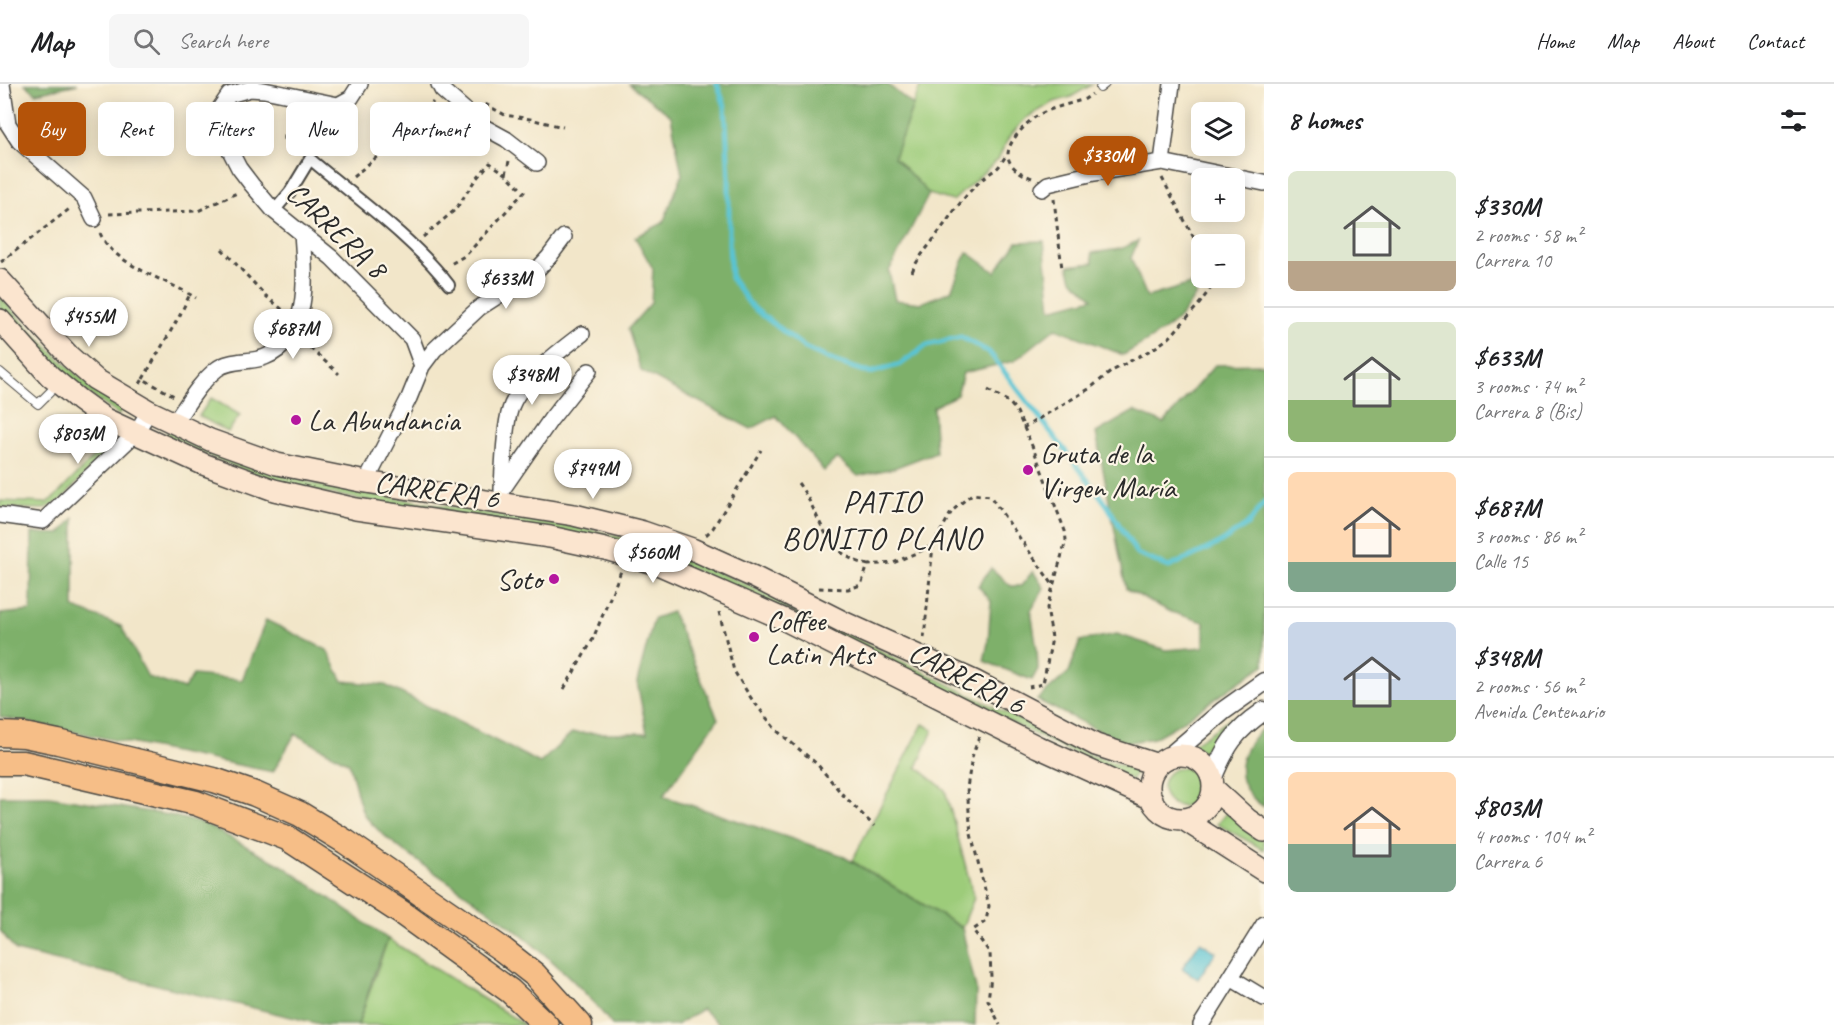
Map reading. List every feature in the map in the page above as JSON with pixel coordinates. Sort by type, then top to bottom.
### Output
[{"type":"main road","points":[[0,280],[70,357],[95,380],[149,411],[210,440],[277,464],[366,482],[501,496],[643,532],[692,549],[974,681],[1096,745],[1163,761],[1186,755],[1195,758],[1203,763],[1213,784],[1248,820],[1264,831]]},
{"type":"main road","name":"CARRERA 6","points":[[0,320],[59,383],[105,419],[203,464],[274,490],[356,509],[550,537],[660,565],[783,619],[1090,772],[1152,799]]},
{"type":"main road","points":[[0,734],[24,735],[58,742],[214,780],[255,794],[300,814],[346,842],[503,950],[535,975],[580,1025]]},
{"type":"main road","points":[[1163,761],[1150,782],[1152,799],[1157,808],[1174,818],[1183,819],[1264,871]]},
{"type":"main road","points":[[0,763],[23,764],[196,803],[287,838],[402,913],[510,990],[546,1025]]},
{"type":"main road","points":[[1183,819],[1200,812],[1207,806],[1213,784]]},
{"type":"street","points":[[2,84],[8,124],[19,141],[84,198],[94,219]]},
{"type":"street","points":[[344,102],[351,98],[360,84]]},
{"type":"street","points":[[1162,162],[1172,84]]},
{"type":"street","points":[[441,87],[484,127],[506,139],[537,163]]},
{"type":"street","name":"CARRERA 8","points":[[322,102],[250,89],[229,95],[220,108],[219,129],[239,168],[274,211],[332,258],[412,339],[422,366]]},
{"type":"street","points":[[274,211],[290,192],[310,159],[412,246],[449,285]]},
{"type":"street","points":[[1045,187],[1094,173],[1162,162],[1264,183]]},
{"type":"street","points":[[174,423],[206,379],[218,368],[263,358],[279,350],[289,341],[302,306],[305,270],[302,233]]},
{"type":"street","points":[[366,482],[409,398],[422,366],[434,350],[479,308],[535,272],[564,237]]},
{"type":"street","points":[[501,496],[510,410],[528,380],[554,355],[582,334]]},
{"type":"street","points":[[501,496],[551,419],[589,371]]},
{"type":"street","points":[[0,515],[42,521],[136,433],[149,411]]},
{"type":"street","points":[[1163,761],[1223,711],[1264,682]]},
{"type":"street","points":[[1213,784],[1225,748],[1235,734],[1264,711]]},
{"type":"street","points":[[1201,1025],[1264,924]]},
{"type":"street","points":[[1231,978],[1264,998]]},
{"type":"lane","points":[[0,372],[38,404],[59,383]]},
{"type":"path","points":[[912,272],[916,261],[963,197],[990,171],[996,169],[1007,155],[1013,138],[1030,120],[1047,111],[1085,99],[1102,86]]},
{"type":"path","points":[[342,186],[404,135],[441,87]]},
{"type":"path","points":[[476,98],[505,115],[563,127]]},
{"type":"path","points":[[1007,155],[1017,171],[1045,187],[1055,201],[1062,269]]},
{"type":"path","points":[[306,156],[310,159]]},
{"type":"path","points":[[1162,162],[1160,171],[1163,182],[1192,234]]},
{"type":"path","points":[[412,246],[456,209],[475,180],[490,163],[506,174],[524,192],[510,210],[466,255],[438,271]]},
{"type":"path","points":[[196,298],[130,263],[111,249],[102,237],[94,219],[107,214],[198,211],[252,185]]},
{"type":"path","points":[[0,263],[84,198]]},
{"type":"path","points":[[222,249],[266,296],[298,320]]},
{"type":"path","points":[[1023,428],[1170,337],[1211,288]]},
{"type":"path","points":[[142,379],[190,294]]},
{"type":"path","points":[[289,341],[309,347],[339,374]]},
{"type":"path","points":[[988,390],[1009,402],[1017,412],[1065,531],[1066,540],[1047,608],[1052,638],[1043,684],[1031,688],[1024,685]]},
{"type":"path","points":[[692,549],[713,528],[761,450]]},
{"type":"path","points":[[798,483],[807,495],[825,535],[836,549],[858,562],[868,565],[893,563],[933,545]]},
{"type":"path","points":[[913,654],[924,643],[933,545],[952,511],[972,494],[990,496],[1053,585]]},
{"type":"path","points":[[564,688],[592,641],[628,556]]},
{"type":"path","points":[[815,588],[848,589],[861,585],[868,565]]},
{"type":"path","points":[[715,590],[723,633],[734,671],[751,698],[776,730],[817,764],[843,795],[874,826]]},
{"type":"path","points":[[987,721],[980,733],[972,758],[967,788],[971,834],[989,906],[986,921],[973,930],[990,953],[991,977],[988,1000],[1000,1025]]},
{"type":"green space","points":[[25,84],[78,84],[36,93]]},
{"type":"green space","points":[[629,84],[887,84],[913,105],[894,157],[929,194],[889,271],[895,300],[921,303],[951,291],[967,252],[995,272],[1017,242],[1044,241],[1051,309],[1093,298],[1072,279],[1068,266],[1093,263],[1092,253],[1120,249],[1138,241],[1131,258],[1147,297],[1191,284],[1191,288],[1200,288],[1176,321],[1123,355],[1056,328],[1014,361],[963,373],[957,395],[933,407],[936,452],[894,468],[858,476],[837,458],[824,471],[776,416],[751,429],[641,371],[628,329],[651,303],[653,269],[635,237],[663,223],[682,175],[671,116]]},
{"type":"green space","points":[[921,84],[1093,84],[1026,118],[1009,137],[998,159],[953,201],[929,194],[894,157]]},
{"type":"green space","points":[[0,296],[32,332],[79,377],[123,408],[119,415],[74,383],[26,337],[0,308]]},
{"type":"green space","points":[[1264,364],[1264,665],[1154,738],[1124,743],[1037,700],[1069,672],[1080,641],[1117,634],[1166,650],[1204,647],[1204,622],[1171,612],[1126,589],[1096,433],[1134,411],[1164,423],[1215,365]]},
{"type":"green space","points":[[211,398],[240,415],[228,432],[199,416]]},
{"type":"green space","points":[[168,431],[237,461],[322,486],[593,530],[659,548],[746,584],[1091,755],[1120,765],[1137,767],[1132,780],[743,590],[657,555],[321,492],[273,480],[235,467],[165,437]]},
{"type":"green space","points":[[102,435],[109,442],[109,449],[59,502],[44,509],[0,508],[0,501],[46,503],[56,496],[105,445]]},
{"type":"green space","points":[[74,518],[74,608],[121,626],[148,677],[184,689],[193,675],[242,680],[266,620],[327,650],[343,681],[385,685],[540,763],[572,733],[647,733],[637,682],[654,618],[672,612],[718,719],[663,796],[841,855],[962,928],[976,989],[975,1025],[720,1025],[702,1009],[677,1025],[612,1025],[580,987],[542,952],[482,905],[386,837],[363,812],[349,763],[295,734],[273,772],[0,717],[0,614],[31,611],[32,533],[60,534]]},
{"type":"green space","points":[[991,568],[1011,586],[1021,586],[1033,571],[1044,588],[1031,611],[1038,669],[1032,680],[984,661],[988,643],[991,601],[978,586]]},
{"type":"green space","points":[[1233,717],[1237,717],[1223,733],[1214,757],[1192,745]]},
{"type":"green space","points":[[923,724],[933,730],[917,767],[945,790],[974,898],[962,928],[852,861]]},
{"type":"green space","points":[[1264,727],[1264,807],[1246,788],[1241,768],[1247,747]]},
{"type":"green space","points":[[1182,768],[1196,773],[1201,787],[1196,801],[1182,806],[1168,801],[1163,787],[1168,773]]},
{"type":"green space","points":[[0,796],[49,796],[169,815],[205,824],[283,866],[388,939],[358,1025],[324,1025],[16,951],[0,930]]},
{"type":"green space","points":[[1228,811],[1264,841],[1264,850],[1217,824]]},
{"type":"green space","points":[[388,939],[525,1025],[358,1025]]},
{"type":"water","points":[[1200,942],[1216,952],[1198,979],[1182,968]]},
{"type":"waterway","points":[[717,84],[725,106],[731,278],[752,307],[805,348],[836,362],[870,373],[901,364],[927,345],[961,337],[989,352],[1107,505],[1137,554],[1169,567],[1220,543],[1247,525],[1264,503]]},
{"type":"place","name":"La Abundancia","points":[[296,420]]},
{"type":"place","name":"Gruta de la Virgen María","points":[[1028,470]]},
{"type":"place","name":"Soto","points":[[554,579]]},
{"type":"place","name":"Coffee Latin Arts","points":[[754,637]]},
{"type":"district","name":"PATIO BONITO PLANO","points":[[882,520]]}]
